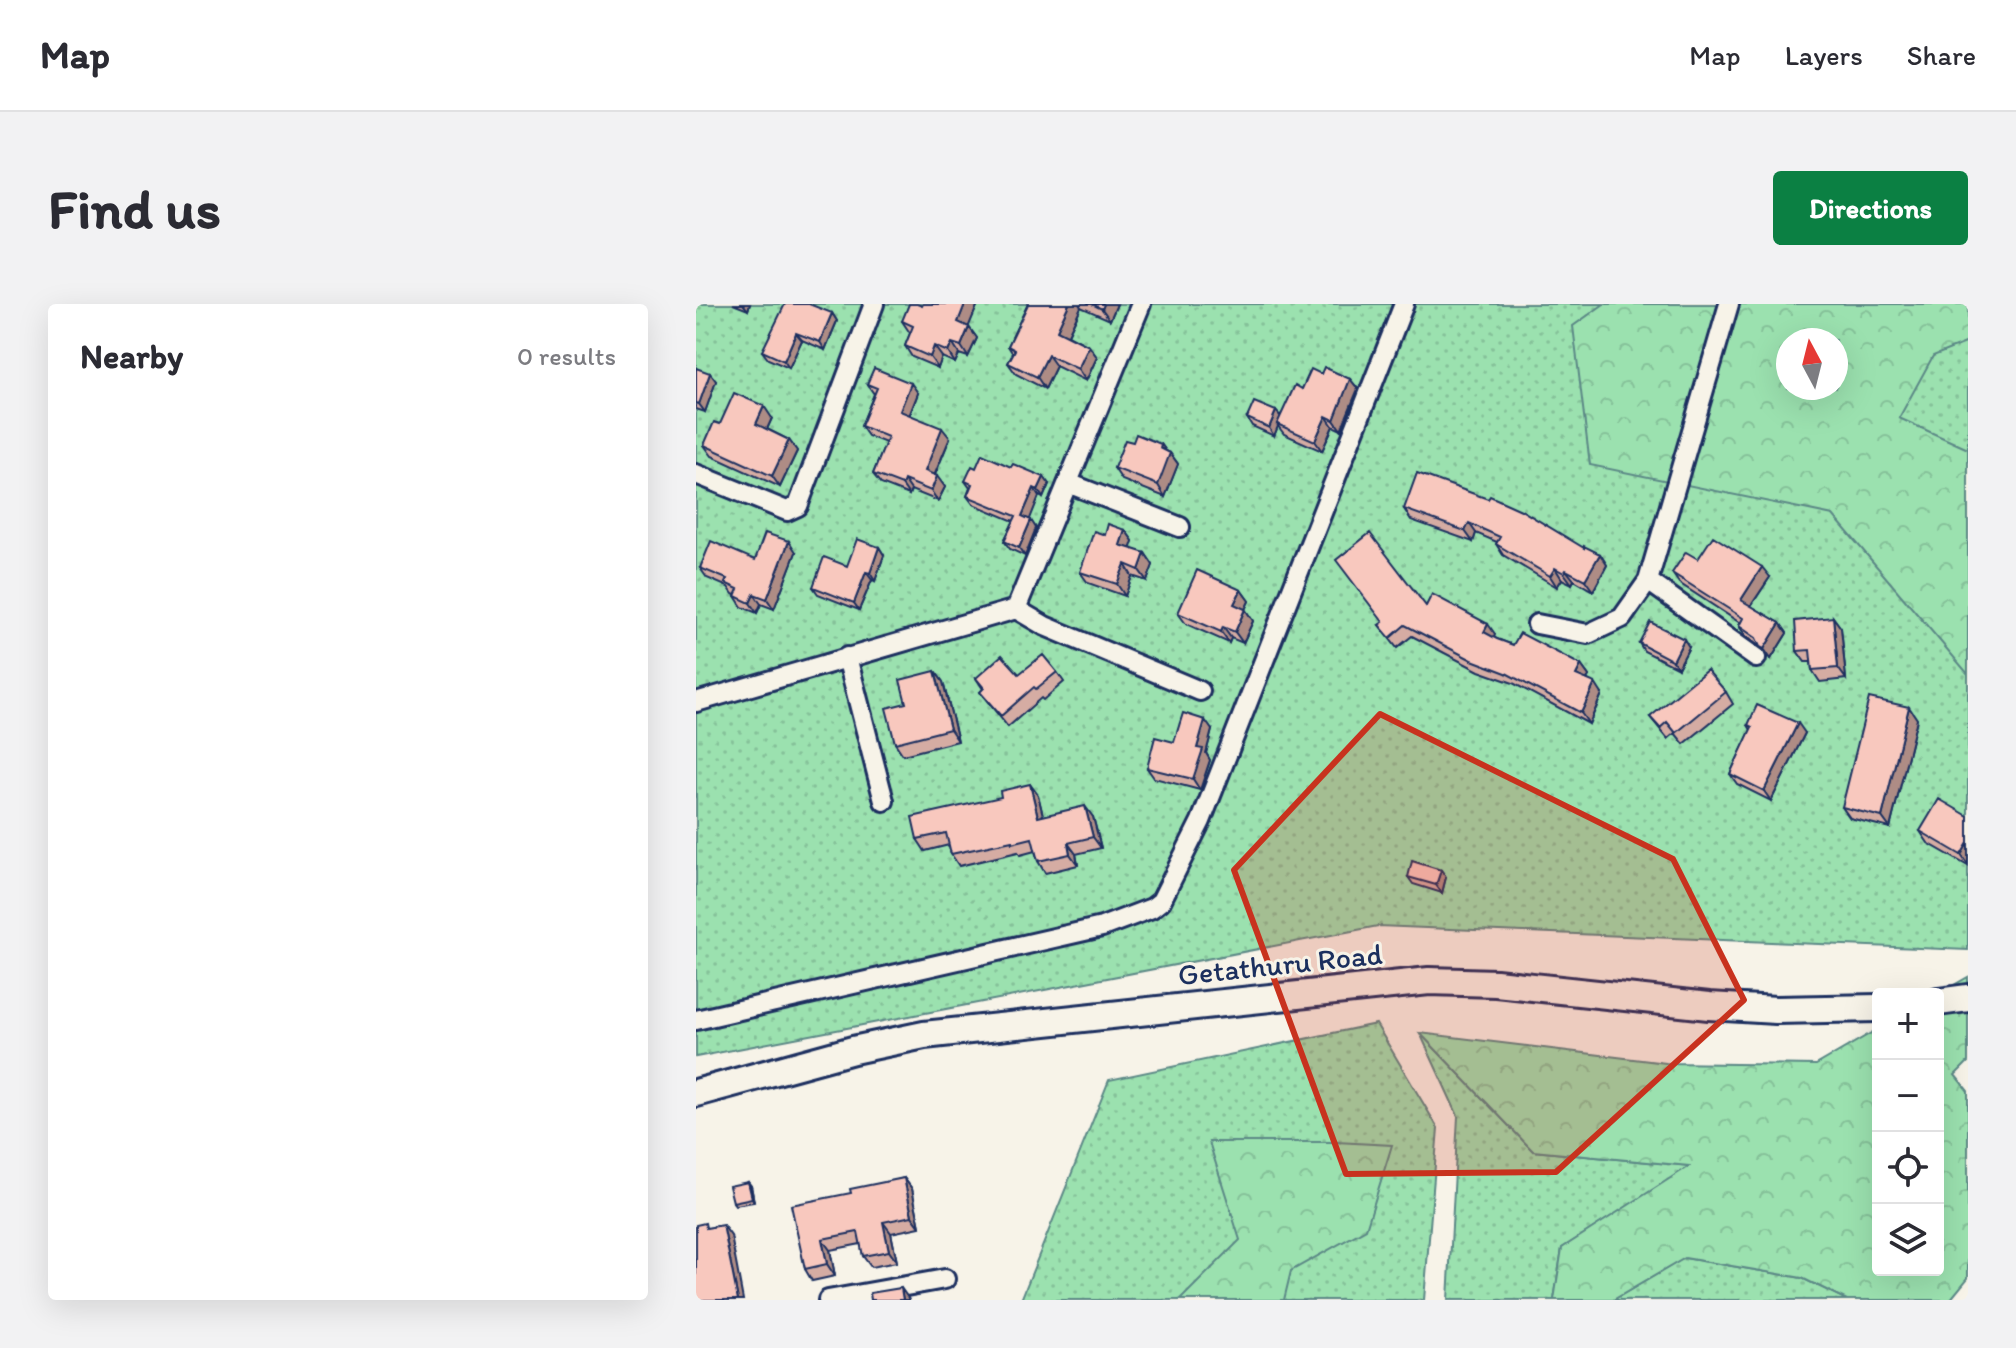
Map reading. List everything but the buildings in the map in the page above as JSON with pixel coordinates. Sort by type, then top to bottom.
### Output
[{"type":"main road","name":"Getathuru Road","points":[[696,1093],[853,1050],[924,1035],[1429,981],[1496,983],[1709,1006],[1776,1010],[1872,1008]]},
{"type":"main road","points":[[1944,1001],[1968,998]]},
{"type":"street","points":[[696,474],[787,511],[798,506],[874,304]]},
{"type":"street","points":[[1016,609],[1141,304]]},
{"type":"street","points":[[696,1020],[1102,927],[1152,908],[1161,901],[1201,821],[1404,304]]},
{"type":"street","points":[[1537,624],[1588,634],[1622,618],[1648,581],[1729,304]]},
{"type":"street","points":[[1068,483],[1180,527]]},
{"type":"street","points":[[1648,581],[1756,658]]},
{"type":"street","points":[[696,702],[1016,609],[1045,626],[1200,691]]},
{"type":"street","points":[[847,657],[884,801]]},
{"type":"street","points":[[828,1300],[945,1279]]},
{"type":"highlighted area","points":[[1380,714],[1673,859],[1744,1000],[1556,1172],[1346,1174],[1234,870]]},
{"type":"green space","points":[[696,304],[1968,304],[1968,950],[1378,926],[696,1057]]},
{"type":"green space","points":[[1604,304],[1968,304],[1968,342],[1933,356],[1899,418],[1968,449],[1968,674],[1833,515],[1590,465],[1573,326]]},
{"type":"green space","points":[[1968,977],[1968,1062],[1955,1075],[1968,1091],[1968,1278],[1950,1300],[1847,1300],[1802,1278],[1685,1258],[1613,1300],[1554,1300],[1562,1248],[1689,1166],[1533,1151],[1420,1033],[1666,1063],[1816,1065],[1872,1032],[1872,1276],[1944,1276],[1944,991]]},
{"type":"green space","points":[[1376,1024],[1438,1128],[1424,1300],[1021,1300],[1109,1080]]},
{"type":"green space","points":[[1420,1033],[1533,1151],[1691,1166],[1562,1248],[1554,1300],[1448,1300],[1458,1116]]},
{"type":"green space","points":[[1209,1142],[1392,1145],[1366,1229],[1291,1271],[1284,1300],[1180,1300],[1240,1240]]},
{"type":"green space","points":[[1684,1258],[1802,1278],[1847,1300],[1613,1300]]}]
